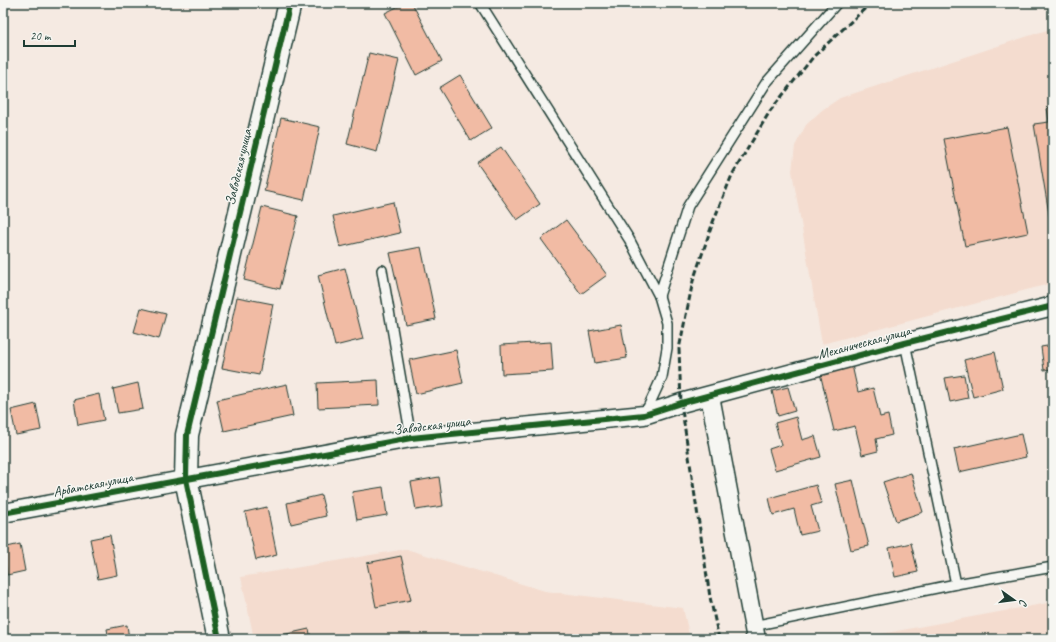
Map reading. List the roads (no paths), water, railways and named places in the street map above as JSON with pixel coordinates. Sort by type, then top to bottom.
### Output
[{"type":"street","name":"Заводская улица","points":[[219,639],[186,479],[187,435],[290,3]]},
{"type":"street","name":"Механическая улица","points":[[681,403],[905,343],[1053,306]]},
{"type":"street","points":[[710,396],[754,633]]},
{"type":"street","name":"Заводская улица","points":[[186,479],[411,438],[644,415],[681,403]]},
{"type":"street","name":"Арбатская улица","points":[[3,513],[186,479]]},
{"type":"lane","points":[[480,3],[629,238],[659,296],[667,323],[667,348],[662,377],[644,415]]},
{"type":"lane","points":[[659,296],[688,206],[766,83],[837,3]]},
{"type":"lane","points":[[382,270],[411,438]]},
{"type":"lane","points":[[905,343],[956,584]]},
{"type":"lane","points":[[754,633],[956,584],[1053,567]]},
{"type":"railway","points":[[719,639],[710,597],[681,403],[679,349],[693,281],[713,222],[732,175],[770,111],[814,56],[871,3]]}]
